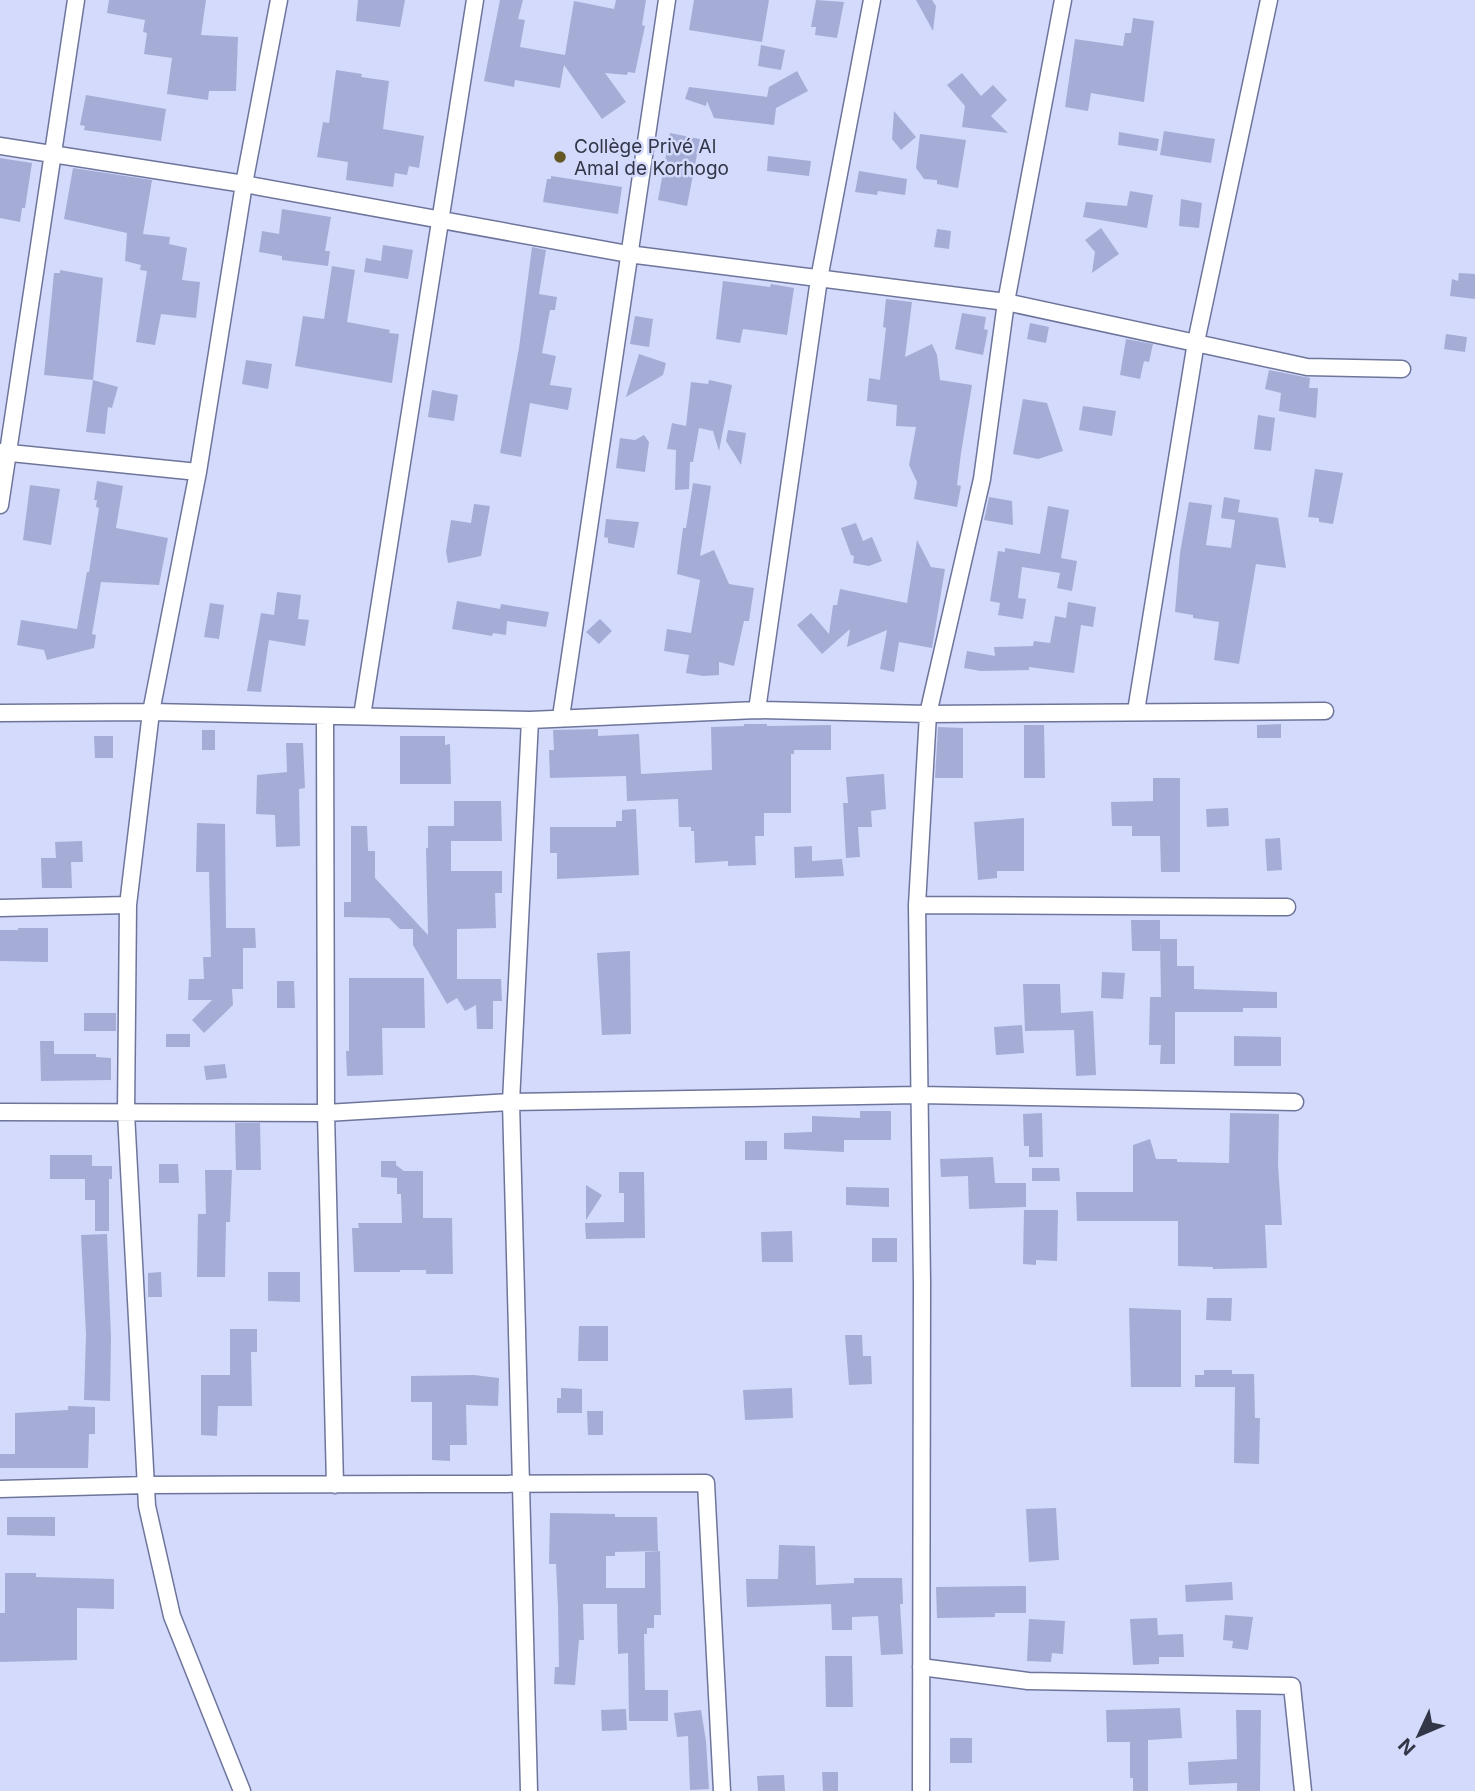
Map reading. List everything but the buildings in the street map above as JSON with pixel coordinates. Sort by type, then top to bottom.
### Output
[{"type":"street","points":[[0,505],[4,453],[54,153],[76,0]]},
{"type":"street","points":[[242,1791],[172,1616],[148,1506],[126,1113],[128,905],[151,712],[198,472],[244,184],[279,0]]},
{"type":"street","points":[[362,716],[475,0]]},
{"type":"street","points":[[561,717],[667,0]]},
{"type":"street","points":[[757,710],[819,279],[872,0]]},
{"type":"street","points":[[921,1791],[922,1283],[917,905],[928,714],[982,478],[1006,302],[1063,0]]},
{"type":"street","points":[[1136,711],[1196,342],[1269,0]]},
{"type":"street","points":[[0,146],[244,184],[628,254],[1006,302],[1307,367],[1402,369]]},
{"type":"street","points":[[4,453],[198,472]]},
{"type":"street","points":[[0,713],[151,712],[530,720],[757,710],[928,714],[1325,711]]},
{"type":"street","points":[[325,716],[327,1113],[335,1485]]},
{"type":"street","points":[[529,1791],[511,1101],[530,720]]},
{"type":"street","points":[[0,908],[128,905]]},
{"type":"street","points":[[917,905],[1287,907]]},
{"type":"street","points":[[0,1112],[327,1113],[511,1101],[918,1096],[1295,1102]]},
{"type":"street","points":[[0,1489],[146,1485],[706,1483],[722,1791]]},
{"type":"street","points":[[921,1667],[1028,1681],[1292,1686],[1303,1791]]},
{"type":"place","name":"Collège Privé Al Amal de Korhogo","points":[[560,157]]}]
